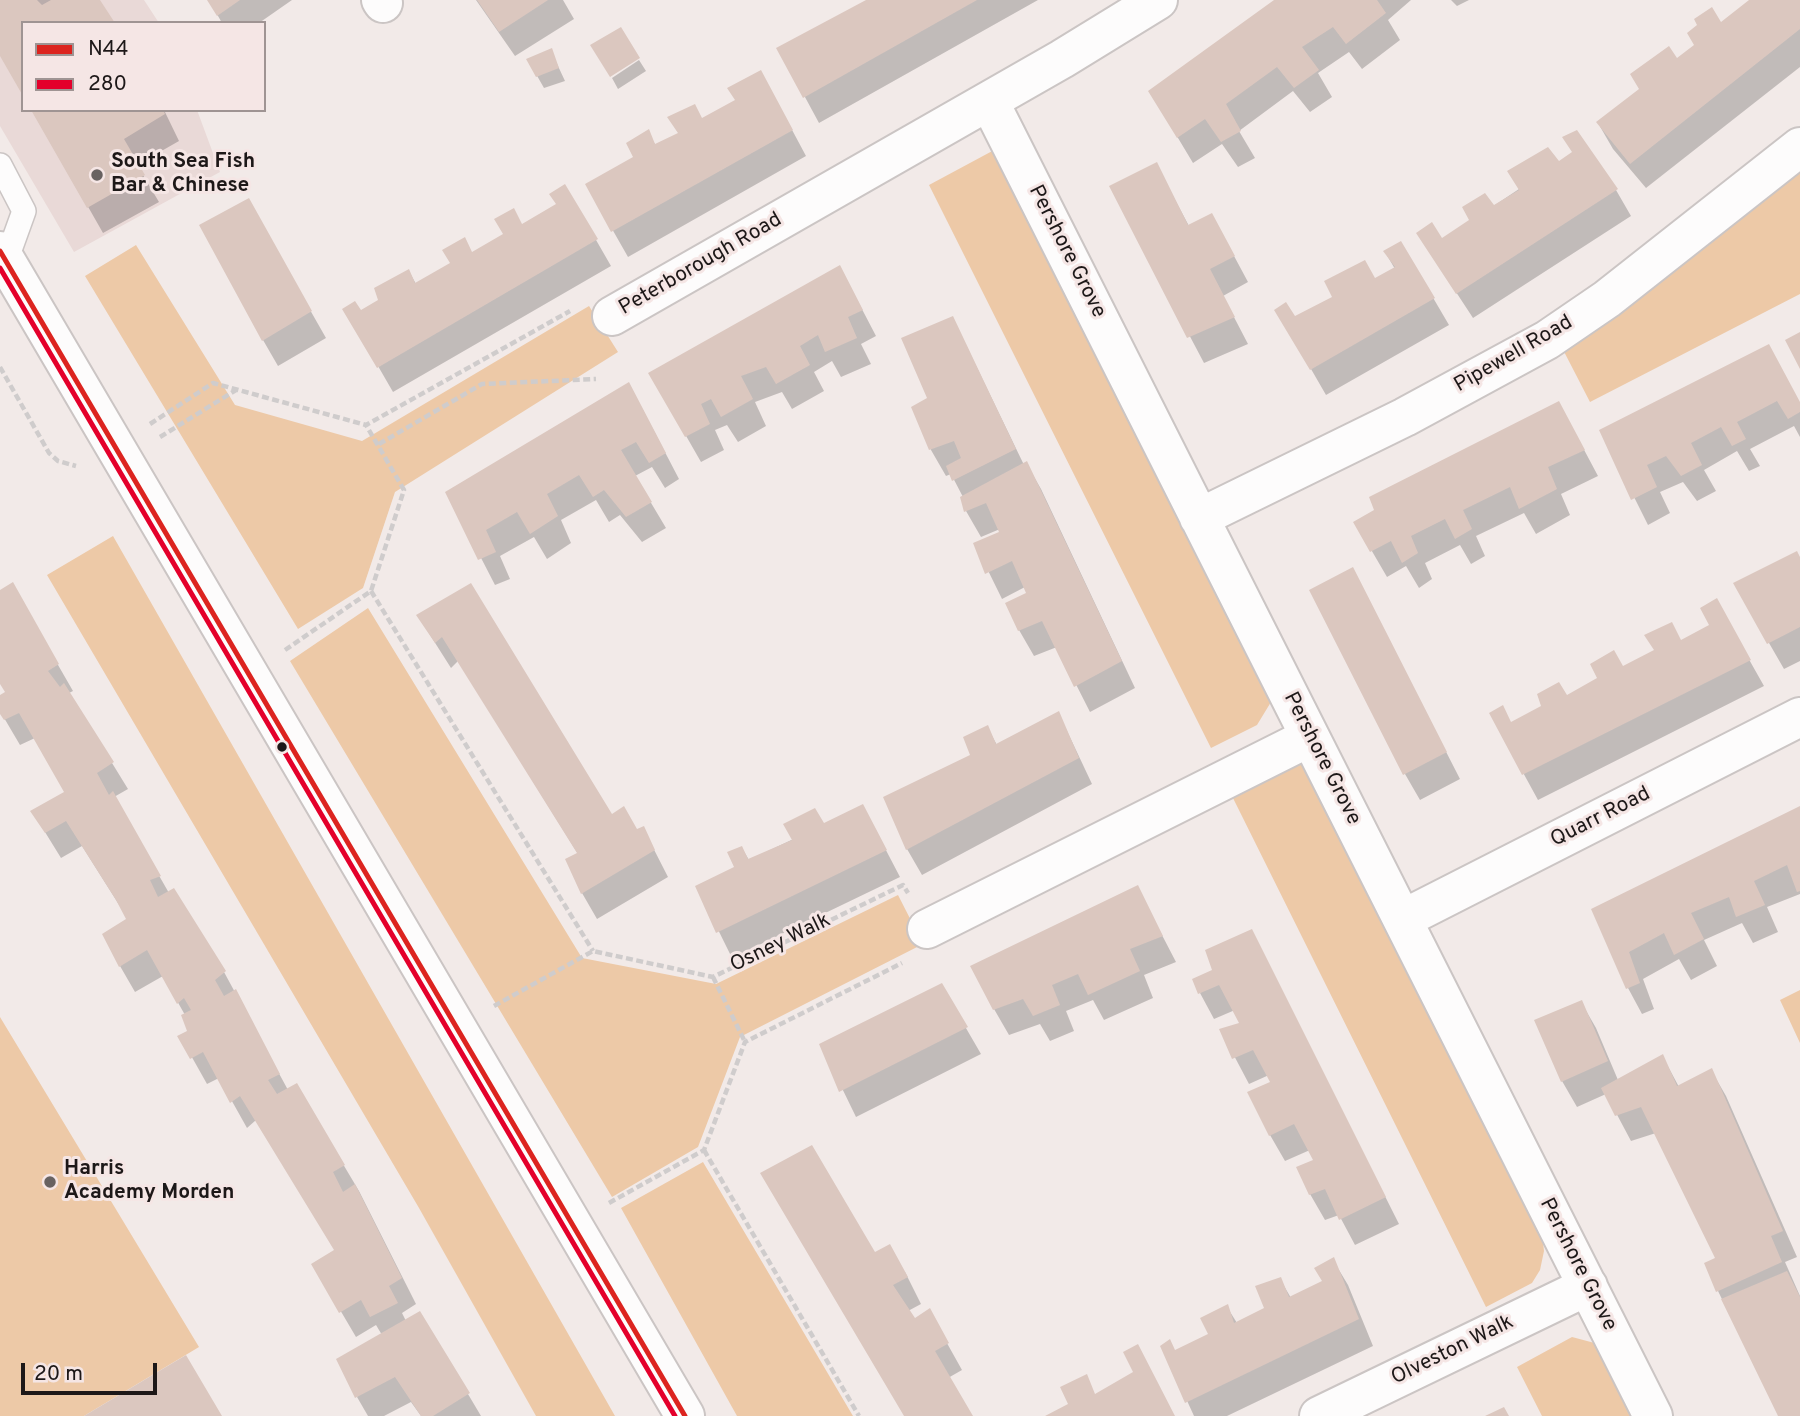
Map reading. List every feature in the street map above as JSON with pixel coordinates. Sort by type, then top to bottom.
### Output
[{"type":"street","name":"Peterborough Road","points":[[612,316],[989,101],[1158,0]]},
{"type":"street","name":"Pershore Grove","points":[[989,101],[1653,1416]]},
{"type":"street","name":"Pipewell Road","points":[[1199,518],[1405,417],[1547,340],[1607,299],[1800,147]]},
{"type":"street","points":[[3,256],[685,1416]]},
{"type":"street","name":"Quarr Road","points":[[1403,919],[1800,717]]},
{"type":"street","points":[[927,929],[1310,737]]},
{"type":"street","name":"Olveston Walk","points":[[1332,1413],[1588,1286]]},
{"type":"lane","points":[[0,165],[24,211],[3,256]]},
{"type":"path","name":"Peterborough Road","points":[[366,425],[599,295],[612,316]]},
{"type":"path","points":[[0,368],[49,453],[58,461],[76,466],[87,464]]},
{"type":"path","points":[[379,444],[482,384],[596,379]]},
{"type":"path","points":[[139,431],[213,383],[366,425],[404,490],[371,591],[250,674]]},
{"type":"path","points":[[150,443],[237,389]]},
{"type":"path","points":[[371,591],[593,951],[457,1027]]},
{"type":"path","name":"Osney Walk","points":[[593,951],[713,977],[903,885],[927,929]]},
{"type":"path","points":[[571,1223],[704,1150],[745,1042],[935,946],[927,929]]},
{"type":"path","points":[[713,977],[745,1042]]},
{"type":"path","points":[[704,1150],[859,1416]]},
{"type":"shaded area","points":[[0,0],[144,0],[158,21],[21,21],[21,112],[198,112],[220,172],[74,252],[0,126]]},
{"type":"shaded area","points":[[996,149],[1271,702],[1257,725],[1211,748],[929,185]]},
{"type":"shaded area","points":[[1800,164],[1800,294],[1590,402],[1558,340]]},
{"type":"shaded area","points":[[136,245],[235,405],[362,441],[589,306],[618,352],[395,492],[363,588],[298,629],[85,276]]},
{"type":"shaded area","points":[[113,536],[615,1416],[536,1416],[419,1208],[47,575]]},
{"type":"shaded area","points":[[368,608],[582,958],[716,984],[898,895],[923,944],[740,1037],[698,1147],[612,1197],[290,661]]},
{"type":"shaded area","points":[[1303,755],[1542,1234],[1544,1251],[1540,1270],[1532,1283],[1486,1307],[1229,790]]},
{"type":"shaded area","points":[[1800,990],[1800,1043],[1780,1000]]},
{"type":"shaded area","name":"Harris Academy Morden","points":[[0,1017],[199,1347],[84,1416],[0,1416]]},
{"type":"shaded area","points":[[703,1162],[853,1416],[737,1416],[621,1208]]},
{"type":"shaded area","points":[[1572,1337],[1602,1345],[1637,1416],[1542,1416],[1517,1367]]},
{"type":"building","points":[[0,0],[37,0],[42,5],[51,0],[100,0],[114,21],[21,21],[21,93],[0,56]]},
{"type":"building","points":[[207,0],[240,0],[217,16]]},
{"type":"building","points":[[477,0],[548,0],[499,32]]},
{"type":"building","points":[[866,0],[977,0],[803,98],[776,48]]},
{"type":"building","points":[[1274,0],[1377,0],[1386,13],[1346,44],[1333,27],[1302,47],[1319,70],[1294,88],[1277,67],[1226,104],[1241,131],[1221,142],[1205,119],[1177,138],[1148,91]]},
{"type":"building","points":[[1749,0],[1800,0],[1800,29],[1630,164],[1596,122],[1639,89],[1630,74],[1669,46],[1677,58],[1694,45],[1687,33],[1697,25],[1694,19],[1712,7],[1721,22]]},
{"type":"building","points":[[621,27],[640,58],[610,77],[590,45]]},
{"type":"building","points":[[552,48],[559,68],[536,77],[526,59]]},
{"type":"building","points":[[761,70],[793,130],[611,232],[585,184],[633,157],[626,143],[649,129],[655,144],[678,133],[667,117],[695,104],[702,118],[735,100],[727,88]]},
{"type":"building","points":[[32,112],[164,112],[165,114],[124,139],[145,175],[87,208]]},
{"type":"building","points":[[1577,130],[1618,189],[1456,294],[1416,233],[1432,222],[1442,238],[1469,220],[1462,207],[1485,193],[1494,205],[1519,190],[1507,171],[1548,147],[1559,161],[1572,152],[1562,137]]},
{"type":"building","points":[[1157,162],[1188,225],[1212,213],[1235,256],[1210,269],[1235,317],[1187,338],[1109,186]]},
{"type":"building","points":[[565,184],[598,239],[377,368],[342,309],[355,301],[361,310],[378,300],[374,288],[409,269],[415,283],[450,263],[442,250],[465,237],[472,252],[503,234],[494,219],[514,208],[522,224],[556,204],[549,194]]},
{"type":"building","points":[[249,198],[312,311],[262,341],[199,225]]},
{"type":"building","points":[[1401,241],[1435,298],[1310,370],[1274,310],[1286,302],[1295,316],[1332,297],[1324,281],[1365,260],[1375,278],[1395,267],[1383,251]]},
{"type":"building","points":[[840,265],[863,310],[848,317],[857,338],[825,352],[818,335],[800,346],[810,365],[776,384],[766,367],[741,376],[753,399],[721,417],[711,399],[701,404],[710,424],[685,437],[648,373]]},
{"type":"building","points":[[953,316],[1016,449],[952,481],[946,466],[961,458],[954,441],[929,450],[911,407],[927,398],[901,338]]},
{"type":"building","points":[[1800,332],[1800,369],[1785,340]]},
{"type":"building","points":[[1769,344],[1800,402],[1800,412],[1788,419],[1777,401],[1737,422],[1746,439],[1732,446],[1721,427],[1691,443],[1702,465],[1681,476],[1666,456],[1647,465],[1657,487],[1631,500],[1599,430]]},
{"type":"building","points":[[629,382],[666,453],[649,463],[636,442],[621,450],[652,502],[626,517],[604,490],[593,497],[579,475],[547,494],[558,516],[530,534],[517,512],[486,530],[496,552],[478,560],[445,492]]},
{"type":"building","points":[[1559,401],[1585,450],[1548,467],[1557,489],[1519,509],[1510,487],[1463,510],[1472,529],[1455,539],[1445,519],[1411,536],[1418,553],[1402,563],[1391,541],[1370,552],[1353,522],[1374,510],[1369,497]]},
{"type":"building","points":[[1027,461],[1122,661],[1074,687],[1042,621],[1018,631],[1005,603],[1026,593],[1012,561],[985,574],[973,543],[999,532],[986,503],[964,512],[960,497]]},
{"type":"building","points":[[1797,551],[1800,557],[1800,627],[1767,644],[1733,583]]},
{"type":"building","points":[[1353,567],[1447,752],[1403,775],[1309,590]]},
{"type":"building","points":[[13,582],[59,664],[48,671],[60,687],[64,683],[114,762],[97,773],[109,795],[113,791],[161,876],[150,880],[158,897],[174,888],[226,971],[215,980],[224,996],[236,989],[280,1074],[268,1080],[277,1094],[297,1083],[345,1165],[333,1172],[343,1192],[355,1184],[402,1278],[389,1286],[398,1303],[370,1317],[361,1300],[339,1313],[311,1264],[334,1250],[240,1096],[230,1103],[203,1052],[190,1059],[177,1036],[187,1031],[181,1015],[191,1010],[184,998],[177,1004],[147,950],[119,967],[102,934],[126,919],[116,900],[66,821],[45,833],[30,811],[64,792],[19,713],[4,720],[0,714],[0,695],[5,692],[0,684],[0,590]]},
{"type":"building","points":[[471,583],[612,814],[624,806],[637,829],[644,826],[655,850],[581,894],[565,859],[577,853],[442,637],[435,643],[416,615]]},
{"type":"building","points":[[1717,598],[1751,660],[1522,775],[1489,713],[1503,705],[1511,722],[1541,706],[1537,694],[1559,682],[1567,695],[1597,678],[1590,664],[1614,650],[1623,666],[1654,650],[1644,635],[1672,622],[1681,640],[1709,625],[1700,608]]},
{"type":"building","points":[[1059,711],[1079,758],[906,850],[883,797],[970,755],[963,737],[988,725],[996,744]]},
{"type":"building","points":[[863,804],[887,850],[716,933],[695,886],[734,867],[727,852],[742,846],[748,859],[792,840],[783,824],[815,808],[824,823]]},
{"type":"building","points":[[1800,806],[1800,891],[1797,892],[1787,865],[1754,881],[1765,905],[1736,917],[1729,897],[1691,913],[1704,939],[1674,955],[1664,933],[1629,952],[1640,983],[1626,989],[1591,909]]},
{"type":"building","points":[[1138,885],[1163,936],[1130,949],[1140,971],[1088,995],[1078,974],[1052,985],[1060,1005],[1033,1016],[1023,999],[993,1010],[970,966]]},
{"type":"building","points":[[1252,929],[1386,1197],[1339,1220],[1325,1189],[1309,1195],[1296,1167],[1313,1160],[1294,1124],[1269,1136],[1247,1092],[1270,1082],[1253,1050],[1232,1059],[1219,1029],[1239,1023],[1219,985],[1198,994],[1192,979],[1212,970],[1205,950]]},
{"type":"building","points":[[942,983],[968,1027],[839,1092],[819,1044]]},
{"type":"building","points":[[1582,1000],[1608,1061],[1561,1082],[1534,1020]]},
{"type":"building","points":[[1663,1054],[1677,1086],[1712,1068],[1783,1231],[1771,1236],[1782,1262],[1716,1292],[1704,1263],[1715,1258],[1641,1107],[1615,1116],[1601,1088]]},
{"type":"building","points":[[812,1145],[875,1252],[890,1244],[908,1277],[893,1285],[915,1318],[930,1308],[949,1343],[935,1351],[973,1416],[904,1416],[760,1173]]},
{"type":"building","points":[[1334,1257],[1359,1319],[1185,1403],[1160,1346],[1170,1339],[1175,1350],[1208,1334],[1200,1318],[1228,1304],[1234,1323],[1264,1308],[1255,1286],[1281,1277],[1289,1297],[1322,1281],[1314,1268]]},
{"type":"building","points":[[1787,1271],[1800,1297],[1800,1416],[1778,1416],[1721,1299]]},
{"type":"building","points":[[420,1311],[470,1393],[433,1416],[421,1416],[395,1377],[355,1398],[336,1359]]},
{"type":"building","points":[[1138,1344],[1175,1416],[1045,1416],[1068,1404],[1060,1387],[1087,1374],[1095,1394],[1133,1372],[1123,1352]]},
{"type":"building","points":[[186,1355],[222,1416],[84,1416]]},
{"type":"building","points":[[1504,1407],[1509,1416],[1485,1416]]},
{"type":"transit line","name":"N44","points":[[0,251],[685,1416]]},
{"type":"transit line","name":"280","points":[[0,268],[675,1416]]},
{"type":"place","name":"South Sea Fish Bar & Chinese","points":[[97,175]]},
{"type":"place","name":"Harris Academy Morden","points":[[50,1182]]}]
